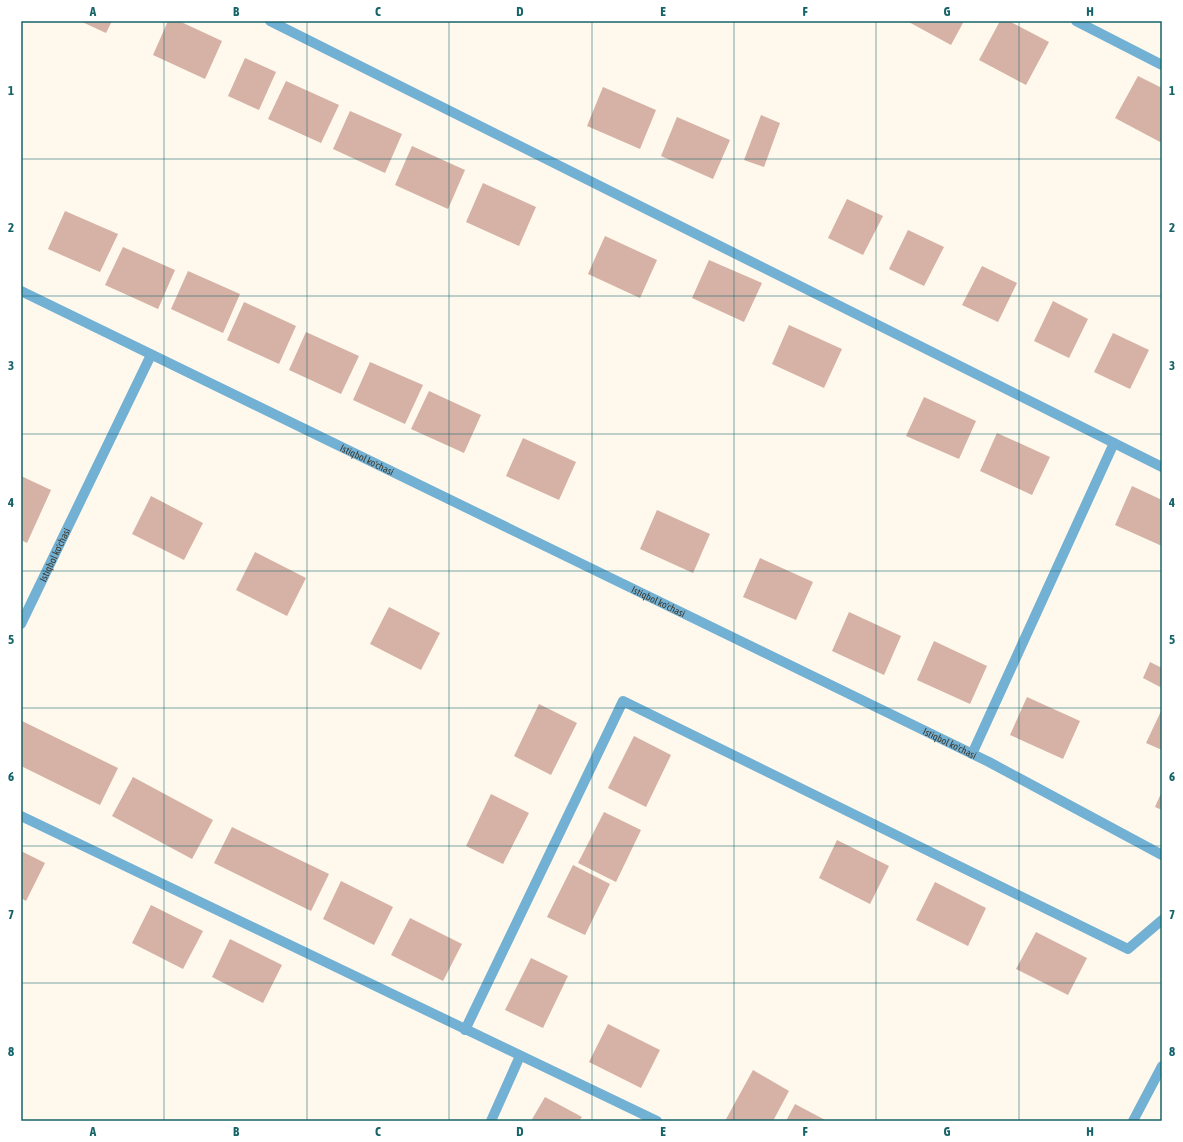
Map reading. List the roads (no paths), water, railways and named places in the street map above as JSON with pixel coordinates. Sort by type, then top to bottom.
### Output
[{"type":"street","points":[[270,21],[1162,467]]},
{"type":"street","points":[[1076,21],[1162,65]]},
{"type":"street","name":"Istiqbol ko'chasi","points":[[21,291],[989,762],[1162,855]]},
{"type":"street","name":"Istiqbol ko'chasi","points":[[21,624],[151,355]]},
{"type":"street","points":[[972,754],[1114,443]]},
{"type":"street","points":[[465,1030],[623,701],[1128,949],[1162,920]]},
{"type":"street","points":[[21,816],[657,1121]]},
{"type":"street","points":[[491,1121],[520,1056]]},
{"type":"street","points":[[1133,1121],[1162,1066]]}]
